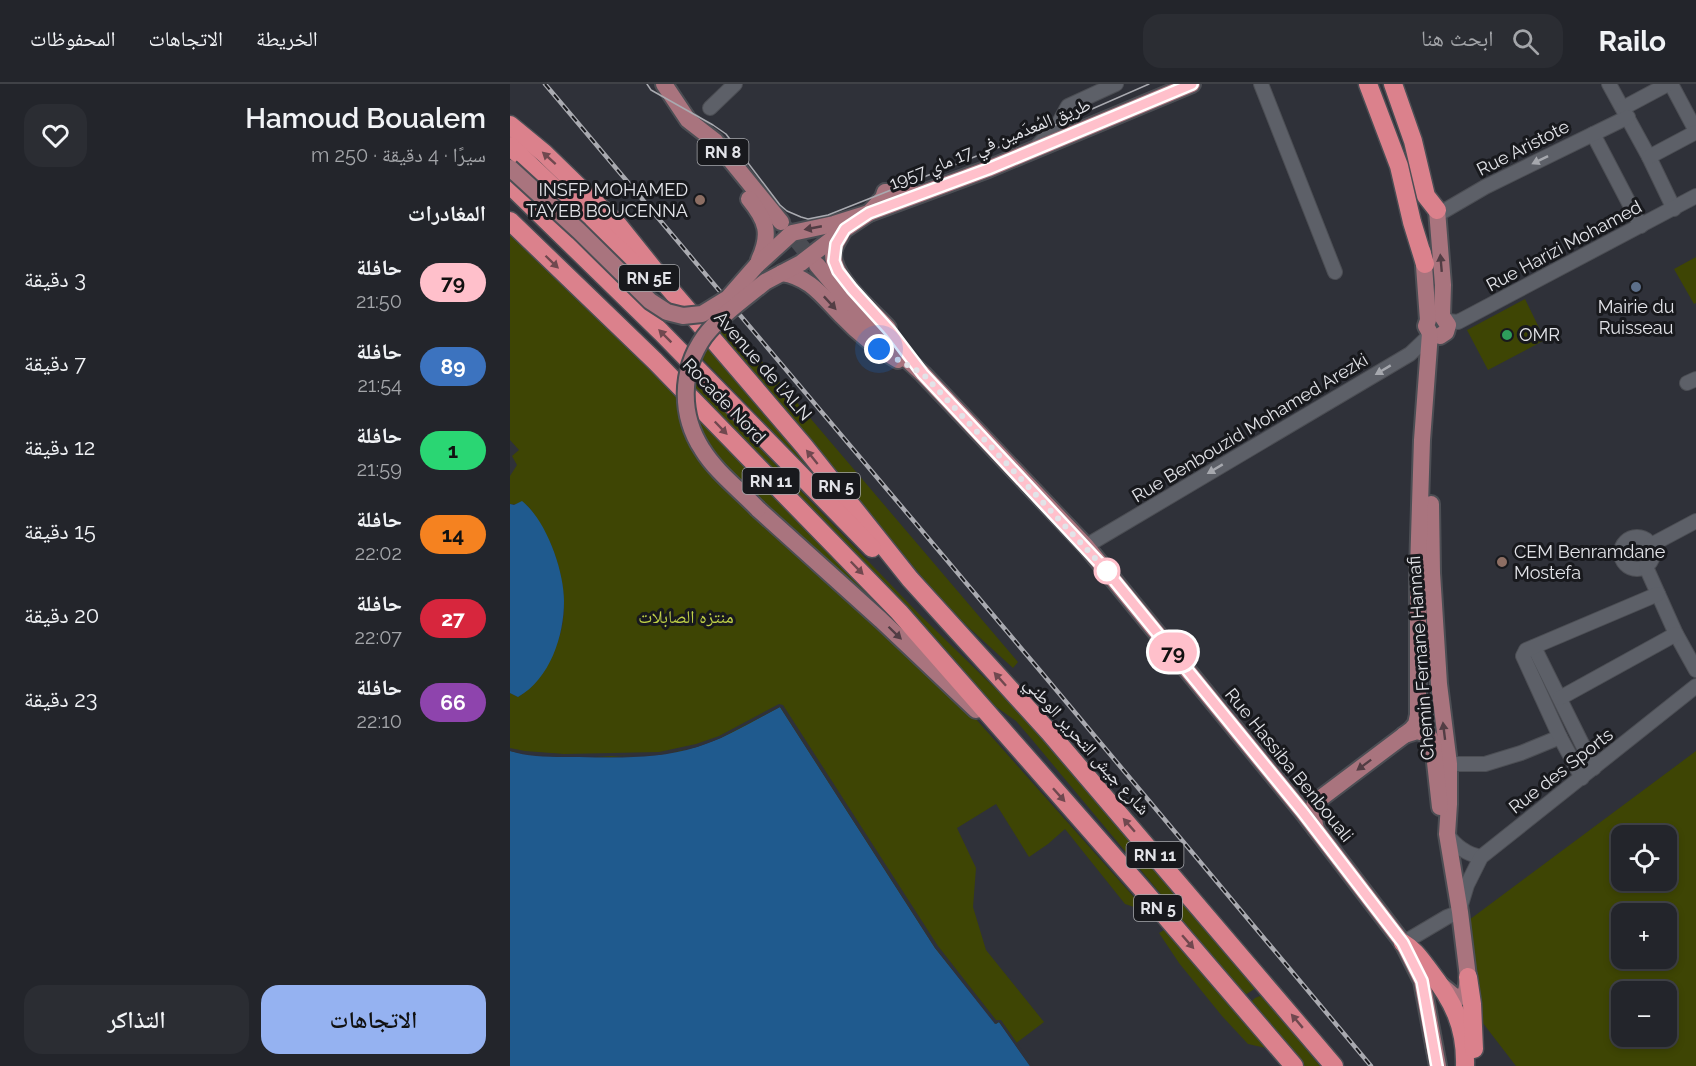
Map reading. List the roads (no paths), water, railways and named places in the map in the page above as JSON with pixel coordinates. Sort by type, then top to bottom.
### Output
[{"type":"highway","points":[[1368,84],[1399,166],[1425,264]]},
{"type":"highway","points":[[1379,84],[1413,183]]},
{"type":"highway","points":[[1393,84],[1413,141],[1426,196],[1437,213]]},
{"type":"highway","points":[[1405,84],[1429,164],[1437,213]]},
{"type":"highway","name":"Avenue de l'ALN","points":[[510,125],[543,153],[619,226],[777,414],[910,579],[971,646]]},
{"type":"highway","name":"RN 5E","points":[[510,146],[701,326]]},
{"type":"highway","name":"Rocade Nord","points":[[510,185],[685,356],[815,488],[950,632],[971,646]]},
{"type":"highway","name":"Rocade Nord","points":[[510,221],[655,361],[899,612],[1020,752]]},
{"type":"highway","name":"شارع جيش التحرير الوطني","points":[[971,646],[1049,732],[1334,1066]]},
{"type":"highway","name":"RN 5","points":[[1020,752],[1143,890],[1294,1066]]},
{"type":"highway","points":[[1403,943],[1416,952],[1457,1014],[1463,1036],[1465,1066]]},
{"type":"highway","points":[[1468,977],[1472,1004],[1474,1066]]},
{"type":"main road","name":"RN 8","points":[[664,84],[688,120],[715,141],[781,222]]},
{"type":"main road","name":"طريق المُعدَمين في 17 ماي 1957","points":[[869,213],[1192,84]]},
{"type":"main road","points":[[688,120],[758,210],[764,222],[766,242],[756,266]]},
{"type":"main road","points":[[510,168],[579,231],[650,301],[667,312],[683,316],[702,314],[728,298],[756,266],[792,233],[834,224],[869,213]]},
{"type":"main road","points":[[1413,183],[1436,327]]},
{"type":"main road","points":[[869,213],[813,255],[765,282],[725,315],[704,337],[687,375],[684,399],[690,425],[702,449],[758,509],[881,620],[1020,752]]},
{"type":"main road","points":[[1436,327],[1443,285],[1437,213]]},
{"type":"main road","points":[[845,229],[833,253],[838,271],[891,332],[923,374]]},
{"type":"main road","points":[[817,265],[861,317],[923,374]]},
{"type":"main road","points":[[782,273],[792,274],[809,283],[879,349],[923,374]]},
{"type":"main road","name":"Chemin Fernane Hannafi","points":[[1316,830],[1313,811],[1317,801],[1416,724],[1418,715],[1418,570],[1422,440],[1436,327]]},
{"type":"main road","name":"Chemin Fernane Hannafi","points":[[1436,327],[1431,456],[1432,573],[1439,684],[1449,764],[1447,834],[1460,910],[1468,977]]},
{"type":"main road","name":"Rue Hassiba Benbouali","points":[[923,374],[1086,546],[1316,830],[1403,943],[1422,981],[1437,1066]]},
{"type":"main road","points":[[1404,735],[1418,732],[1428,734],[1433,744],[1441,820],[1447,834]]},
{"type":"main road","points":[[1439,984],[1454,996],[1461,997],[1466,993],[1468,977]]},
{"type":"street","points":[[1029,151],[1056,128],[1068,106],[1116,84]]},
{"type":"street","points":[[1261,84],[1335,272]]},
{"type":"street","points":[[1609,84],[1674,208]]},
{"type":"street","points":[[1649,157],[1696,131],[1670,84]]},
{"type":"street","name":"Rue Aristote","points":[[1437,213],[1593,134],[1670,84]]},
{"type":"street","points":[[710,108],[727,87]]},
{"type":"street","points":[[1593,134],[1641,226]]},
{"type":"street","name":"Rue Harizi Mohamed","points":[[1436,327],[1458,322],[1696,196]]},
{"type":"street","name":"Rue Benbouzid Mohamed Arezki","points":[[1086,546],[1410,354],[1436,327]]},
{"type":"street","points":[[1651,545],[1696,522]]},
{"type":"street","points":[[1634,537],[1643,538],[1651,545],[1653,556],[1646,567],[1636,569],[1626,565],[1622,557],[1624,543],[1634,537]]},
{"type":"street","points":[[1646,567],[1676,634],[1696,670]]},
{"type":"street","points":[[1529,651],[1658,594]]},
{"type":"street","points":[[1560,698],[1676,634]]},
{"type":"street","points":[[1529,651],[1560,698],[1594,768]]},
{"type":"street","points":[[1529,651],[1560,737],[1582,778]]},
{"type":"street","name":"Rue des Sports","points":[[1481,857],[1696,686]]},
{"type":"street","points":[[1449,764],[1485,764],[1521,753],[1560,737]]},
{"type":"street","points":[[1403,943],[1460,910],[1467,885],[1481,857],[1471,855],[1462,849],[1447,834]]},
{"type":"water","points":[[522,501],[539,520],[552,546],[561,575],[564,601],[558,642],[547,668],[529,689],[518,697],[510,693],[510,504],[514,505]]},
{"type":"water","points":[[780,707],[935,948],[996,1024],[999,1022],[1030,1066],[510,1066],[510,751],[553,757],[623,757],[668,754],[718,739]]},
{"type":"tunnel","points":[[782,223],[817,265]]},
{"type":"tram line","points":[[647,84],[651,90],[726,134],[780,205],[787,211],[808,219],[828,215],[1060,123],[1149,84]]},
{"type":"railway","points":[[545,84],[1371,1066]]},
{"type":"place","name":"INSFP MOHAMED TAYEB BOUCENNA","points":[[700,200]]},
{"type":"place","name":"Mairie du Ruisseau","points":[[1636,287]]},
{"type":"place","name":"OMR","points":[[1507,335]]},
{"type":"place","name":"CEM Benramdane Mostefa","points":[[1502,562]]},
{"type":"park label","name":"منتزه الصابلات","points":[[686,617]]}]
